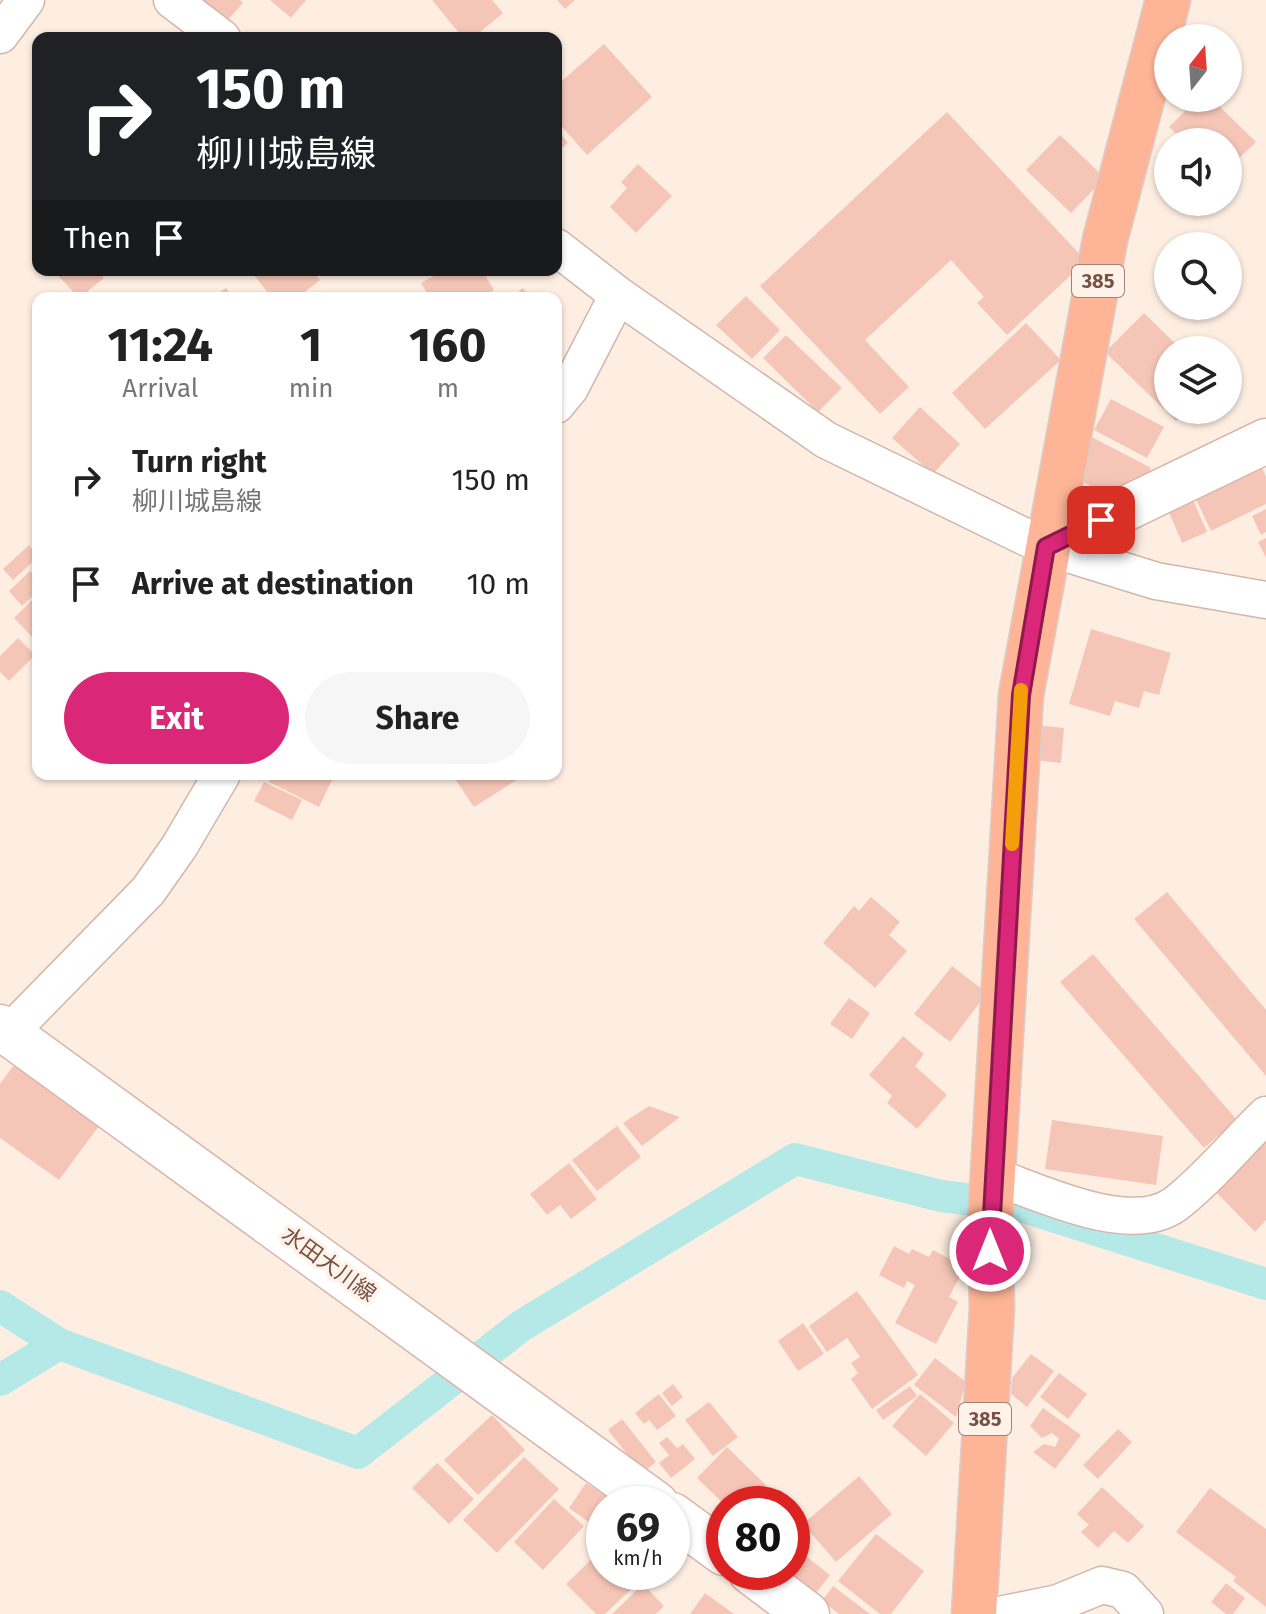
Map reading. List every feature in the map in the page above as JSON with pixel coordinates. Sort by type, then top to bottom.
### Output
[{"type":"highway","name":"385","points":[[974,1614],[992,1307],[990,1223],[1021,695],[1105,240],[1168,0]]},
{"type":"main road","points":[[1045,556],[1266,441]]},
{"type":"main road","name":"水田大川線","points":[[4,1030],[631,1486]]},
{"type":"main road","points":[[775,1590],[807,1614]]},
{"type":"street","points":[[0,35],[26,0]]},
{"type":"street","points":[[172,0],[214,32]]},
{"type":"street","points":[[562,252],[618,295],[826,440],[1045,556],[1156,581],[1266,600]]},
{"type":"street","points":[[562,398],[618,295]]},
{"type":"street","points":[[4,1030],[148,891],[179,847],[218,780]]},
{"type":"street","points":[[993,1176],[1098,1212],[1127,1216],[1152,1214],[1174,1205],[1266,1115]]},
{"type":"street","points":[[1004,1614],[1058,1603],[1102,1585],[1123,1590],[1145,1614]]},
{"type":"building","points":[[198,0],[240,0],[243,3],[225,23]]},
{"type":"building","points":[[270,0],[306,0],[291,18]]},
{"type":"building","points":[[432,0],[492,0],[503,13],[480,32],[458,32]]},
{"type":"building","points":[[557,0],[575,0],[565,9]]},
{"type":"building","points":[[604,44],[652,97],[587,155],[562,127],[562,81]]},
{"type":"building","points":[[947,112],[1086,261],[1007,335],[977,303],[984,297],[951,260],[865,340],[909,387],[880,414],[760,286]]},
{"type":"building","points":[[1184,112],[1225,112],[1242,128],[1170,128]]},
{"type":"building","points":[[1242,128],[1256,142],[1242,156]]},
{"type":"building","points":[[1060,135],[1105,178],[1071,213],[1026,170]]},
{"type":"building","points":[[638,164],[672,196],[636,233],[610,207],[627,188],[621,182]]},
{"type":"building","points":[[59,276],[104,278],[86,292],[73,292]]},
{"type":"building","points":[[255,276],[317,276],[320,280],[305,292],[267,292]]},
{"type":"building","points":[[433,276],[486,276],[494,290],[426,292],[421,283]]},
{"type":"building","points":[[746,296],[780,330],[752,359],[716,325]]},
{"type":"building","points":[[1144,313],[1168,336],[1154,336],[1154,400],[1105,352]]},
{"type":"building","points":[[1026,323],[1061,360],[985,429],[952,393]]},
{"type":"building","points":[[786,335],[842,388],[818,412],[763,358]]},
{"type":"building","points":[[1111,399],[1164,427],[1147,458],[1094,430]]},
{"type":"building","points":[[920,407],[960,444],[933,474],[892,438]]},
{"type":"building","points":[[1090,436],[1151,468],[1138,492],[1119,501],[1069,474]]},
{"type":"building","points":[[1260,463],[1266,477],[1266,504],[1211,531],[1194,495]]},
{"type":"building","points":[[1193,500],[1207,532],[1182,543],[1168,510]]},
{"type":"building","points":[[1266,509],[1266,532],[1261,535],[1252,516]]},
{"type":"building","points":[[1266,538],[1266,558],[1258,542]]},
{"type":"building","points":[[29,545],[32,563],[13,580],[3,569]]},
{"type":"building","points":[[30,571],[32,573],[32,597],[22,606],[9,591]]},
{"type":"building","points":[[32,600],[32,637],[14,618]]},
{"type":"building","points":[[1091,629],[1171,653],[1159,695],[1144,691],[1139,708],[1115,701],[1110,716],[1069,704]]},
{"type":"building","points":[[18,638],[32,652],[32,658],[9,681],[0,672],[0,656]]},
{"type":"building","points":[[1037,725],[1064,728],[1061,763],[1032,760]]},
{"type":"building","points":[[270,780],[332,780],[319,807]]},
{"type":"building","points":[[456,780],[517,780],[474,807]]},
{"type":"building","points":[[264,782],[302,800],[292,820],[254,801]]},
{"type":"building","points":[[1167,892],[1266,1010],[1266,1076],[1134,919]]},
{"type":"building","points":[[871,897],[900,922],[889,935],[907,951],[875,988],[823,943],[854,906],[859,911]]},
{"type":"building","points":[[1093,954],[1237,1120],[1204,1148],[1060,982]]},
{"type":"building","points":[[952,966],[987,993],[950,1042],[914,1014]]},
{"type":"building","points":[[849,998],[870,1013],[852,1039],[830,1024]]},
{"type":"building","points":[[903,1036],[924,1054],[915,1066],[947,1095],[917,1129],[887,1103],[892,1096],[869,1075]]},
{"type":"building","points":[[17,1061],[102,1122],[59,1180],[0,1138],[0,1084]]},
{"type":"building","points":[[649,1106],[680,1117],[642,1146],[623,1123]]},
{"type":"building","points":[[1052,1120],[1163,1136],[1156,1185],[1045,1169]]},
{"type":"building","points":[[1266,1123],[1266,1220],[1255,1232],[1206,1182]]},
{"type":"building","points":[[617,1126],[641,1157],[597,1191],[572,1160]]},
{"type":"building","points":[[569,1163],[597,1199],[571,1219],[560,1205],[547,1215],[530,1194]]},
{"type":"building","points":[[894,1246],[909,1254],[912,1249],[929,1257],[933,1250],[965,1267],[949,1297],[958,1302],[936,1344],[895,1323],[915,1285],[907,1281],[904,1288],[879,1275]]},
{"type":"building","points":[[857,1291],[918,1375],[872,1409],[851,1379],[858,1373],[851,1363],[860,1357],[847,1338],[827,1352],[809,1326]]},
{"type":"building","points":[[803,1323],[824,1354],[798,1371],[778,1341]]},
{"type":"building","points":[[1031,1354],[1054,1371],[1027,1407],[1011,1394],[1012,1378]]},
{"type":"building","points":[[935,1358],[966,1382],[956,1417],[914,1385]]},
{"type":"building","points":[[1059,1373],[1087,1394],[1068,1419],[1040,1397]]},
{"type":"building","points":[[673,1384],[683,1397],[672,1406],[662,1393]]},
{"type":"building","points":[[910,1386],[917,1396],[883,1420],[876,1410]]},
{"type":"building","points":[[659,1394],[676,1416],[657,1430],[649,1420],[644,1424],[635,1413]]},
{"type":"building","points":[[920,1394],[954,1423],[926,1456],[892,1426]]},
{"type":"building","points":[[709,1402],[738,1437],[713,1456],[685,1420]]},
{"type":"building","points":[[1043,1408],[1081,1435],[1055,1469],[1033,1452],[1044,1444],[1055,1447],[1059,1439],[1052,1433],[1042,1438],[1030,1426]]},
{"type":"building","points":[[492,1415],[525,1450],[478,1495],[444,1460]]},
{"type":"building","points":[[622,1419],[656,1462],[642,1473],[608,1430]]},
{"type":"building","points":[[1118,1429],[1132,1442],[1098,1479],[1083,1465]]},
{"type":"building","points":[[667,1437],[677,1448],[683,1444],[695,1459],[671,1478],[659,1463],[669,1455],[659,1443]]},
{"type":"building","points":[[727,1447],[767,1486],[706,1487],[697,1478]]},
{"type":"building","points":[[524,1457],[559,1489],[497,1553],[463,1520]]},
{"type":"building","points":[[437,1463],[474,1499],[449,1524],[412,1488]]},
{"type":"building","points":[[859,1476],[892,1514],[836,1562],[810,1532],[810,1518]]},
{"type":"building","points":[[586,1483],[590,1486],[586,1486],[586,1520],[569,1508]]},
{"type":"building","points":[[1102,1487],[1144,1526],[1128,1543],[1114,1531],[1098,1548],[1081,1532],[1089,1525],[1077,1514]]},
{"type":"building","points":[[1210,1488],[1266,1529],[1266,1607],[1233,1581],[1236,1577],[1176,1532]]},
{"type":"building","points":[[554,1499],[584,1526],[543,1570],[514,1542]]},
{"type":"building","points":[[876,1534],[924,1571],[891,1614],[880,1614],[838,1581]]},
{"type":"building","points":[[810,1559],[830,1575],[815,1594],[810,1590]]},
{"type":"building","points":[[586,1565],[586,1590],[630,1590],[605,1614],[596,1614],[566,1584]]},
{"type":"building","points":[[1226,1583],[1245,1598],[1233,1614],[1226,1614],[1211,1602]]},
{"type":"building","points":[[833,1586],[870,1614],[839,1614],[822,1601]]},
{"type":"building","points":[[637,1590],[649,1590],[664,1606],[656,1614],[612,1614]]},
{"type":"building","points":[[705,1593],[734,1614],[690,1614]]},
{"type":"waterway","points":[[0,1306],[59,1344],[358,1453],[521,1326],[795,1159],[941,1196],[1021,1206],[1266,1284]]},
{"type":"waterway","points":[[0,1380],[59,1344]]},
{"type":"slow traffic","points":[[1012,844],[1021,690]]},
{"type":"route","points":[[990,1251],[1021,695],[1046,547],[1101,520]]}]
